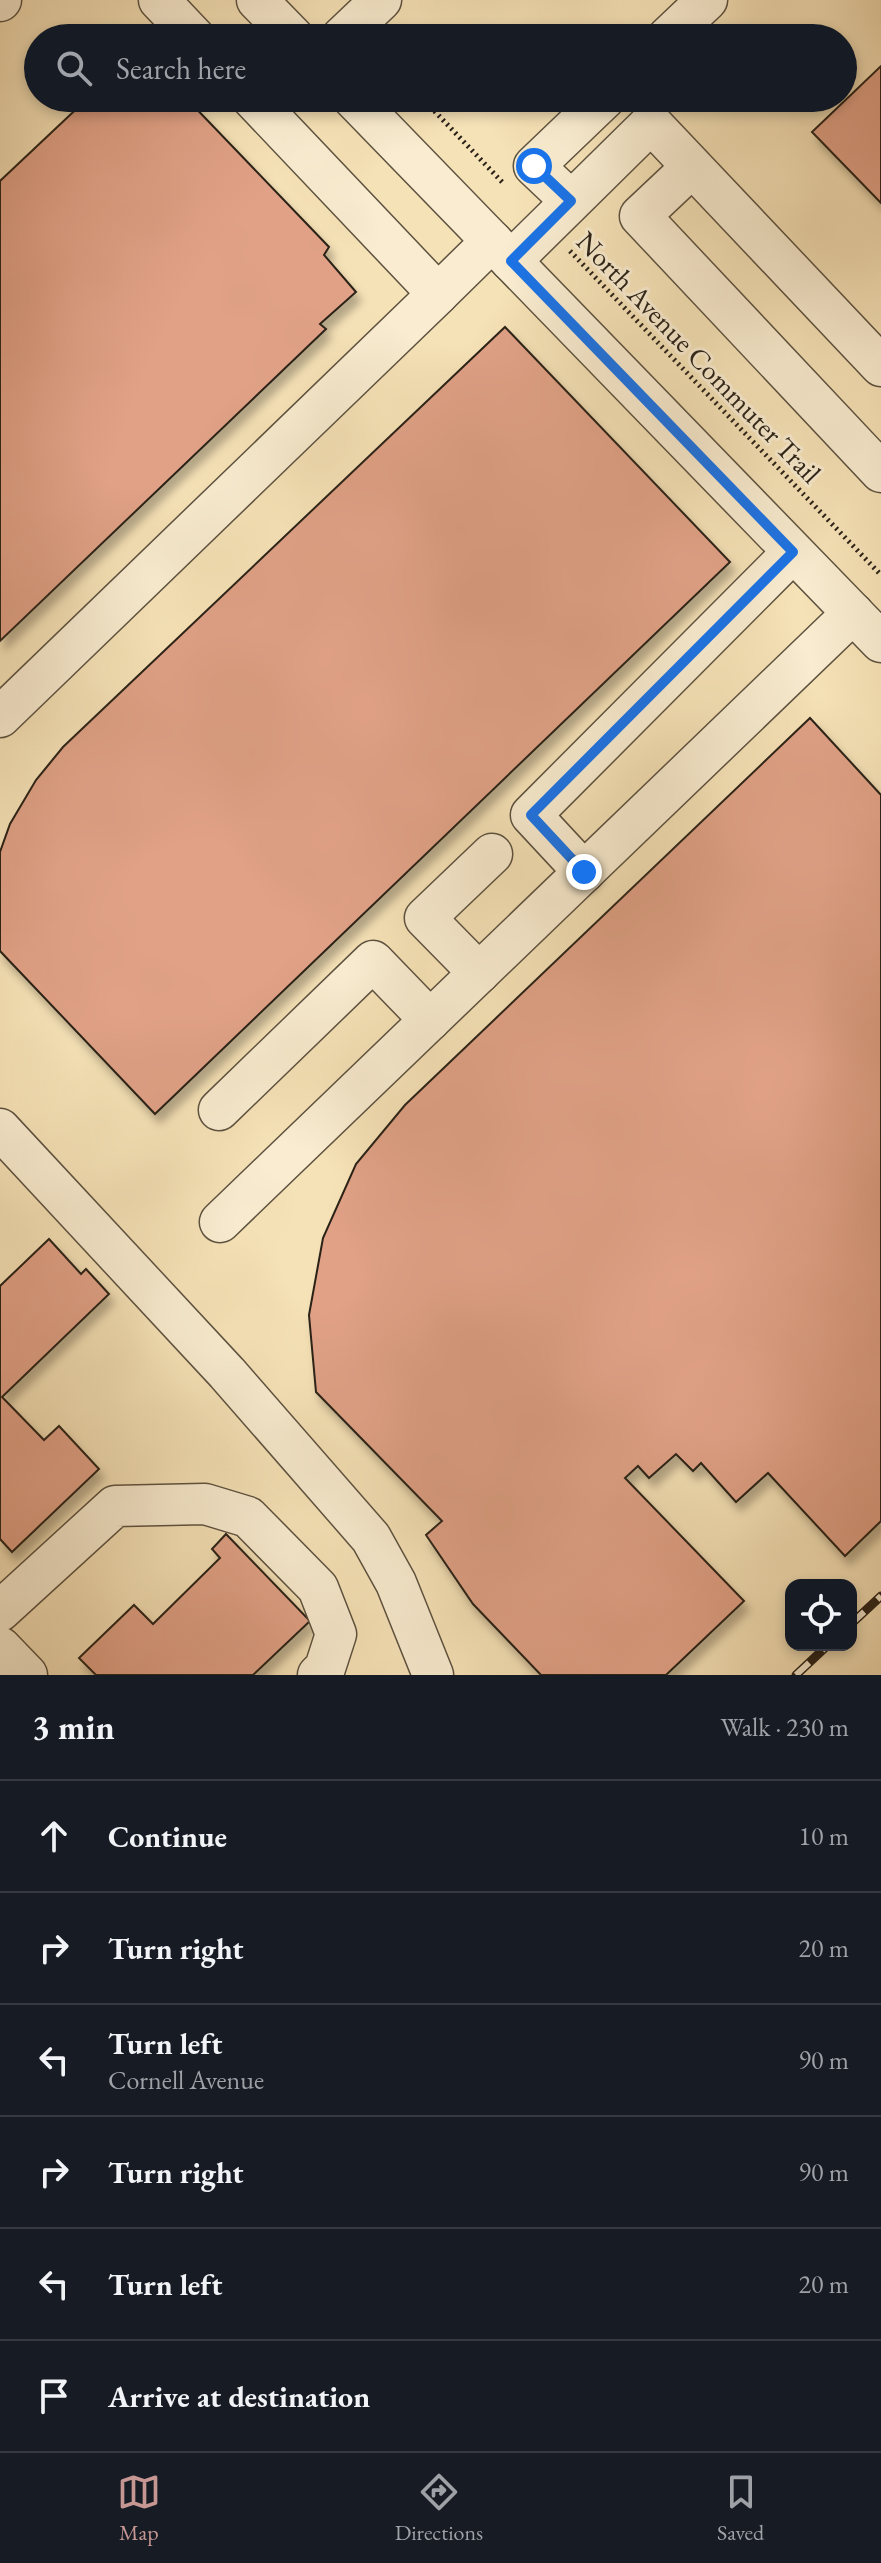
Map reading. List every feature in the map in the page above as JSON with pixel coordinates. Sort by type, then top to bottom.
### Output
[{"type":"street","points":[[159,0],[182,24]]},
{"type":"street","points":[[257,0],[280,24]]},
{"type":"street","points":[[356,24],[381,0]]},
{"type":"street","points":[[682,24],[707,0]]},
{"type":"street","points":[[265,112],[438,294]]},
{"type":"street","points":[[367,112],[881,642]]},
{"type":"street","points":[[558,214],[534,166],[590,112]]},
{"type":"street","points":[[0,717],[438,294],[558,214],[651,123],[881,366]]},
{"type":"street","points":[[692,167],[640,216],[881,472]]},
{"type":"street","points":[[584,872],[531,815],[793,552]]},
{"type":"street","points":[[220,1222],[853,613]]},
{"type":"street","points":[[479,973],[425,918],[492,854]]},
{"type":"street","points":[[219,1110],[373,961],[430,1020]]},
{"type":"street","points":[[0,1129],[227,1373],[371,1538],[396,1583],[433,1675]]},
{"type":"street","points":[[0,1611],[115,1506],[205,1504],[248,1517],[318,1588],[336,1634],[325,1668],[318,1675]]},
{"type":"street","points":[[0,1647],[27,1675]]},
{"type":"path","points":[[435,112],[509,190]]},
{"type":"path","name":"North Avenue Commuter Trail","points":[[558,214],[881,575]]},
{"type":"building","points":[[881,66],[881,203],[812,132],[833,112],[857,112],[857,89]]},
{"type":"building","points":[[73,112],[199,112],[329,247],[324,255],[356,292],[320,324],[326,329],[0,641],[0,181]]},
{"type":"building","points":[[505,327],[730,562],[155,1114],[0,951],[0,852],[10,824],[36,780],[63,747]]},
{"type":"building","points":[[810,718],[881,795],[881,1521],[845,1556],[768,1473],[736,1502],[701,1463],[693,1471],[676,1454],[649,1478],[638,1466],[625,1478],[744,1601],[666,1675],[541,1675],[473,1604],[426,1535],[442,1521],[316,1392],[309,1315],[323,1238],[356,1164],[405,1105]]},
{"type":"building","points":[[49,1239],[81,1274],[86,1269],[109,1294],[2,1397],[44,1440],[59,1426],[99,1469],[12,1552],[0,1539],[0,1286]]},
{"type":"building","points":[[226,1534],[310,1621],[253,1675],[96,1675],[79,1658],[134,1605],[153,1624],[220,1558],[212,1549]]},
{"type":"railway","points":[[857,1618],[881,1596]]},
{"type":"railway","points":[[796,1675],[822,1651]]},
{"type":"route","points":[[534,166],[571,201],[511,261],[793,552],[531,815],[584,872]]}]
